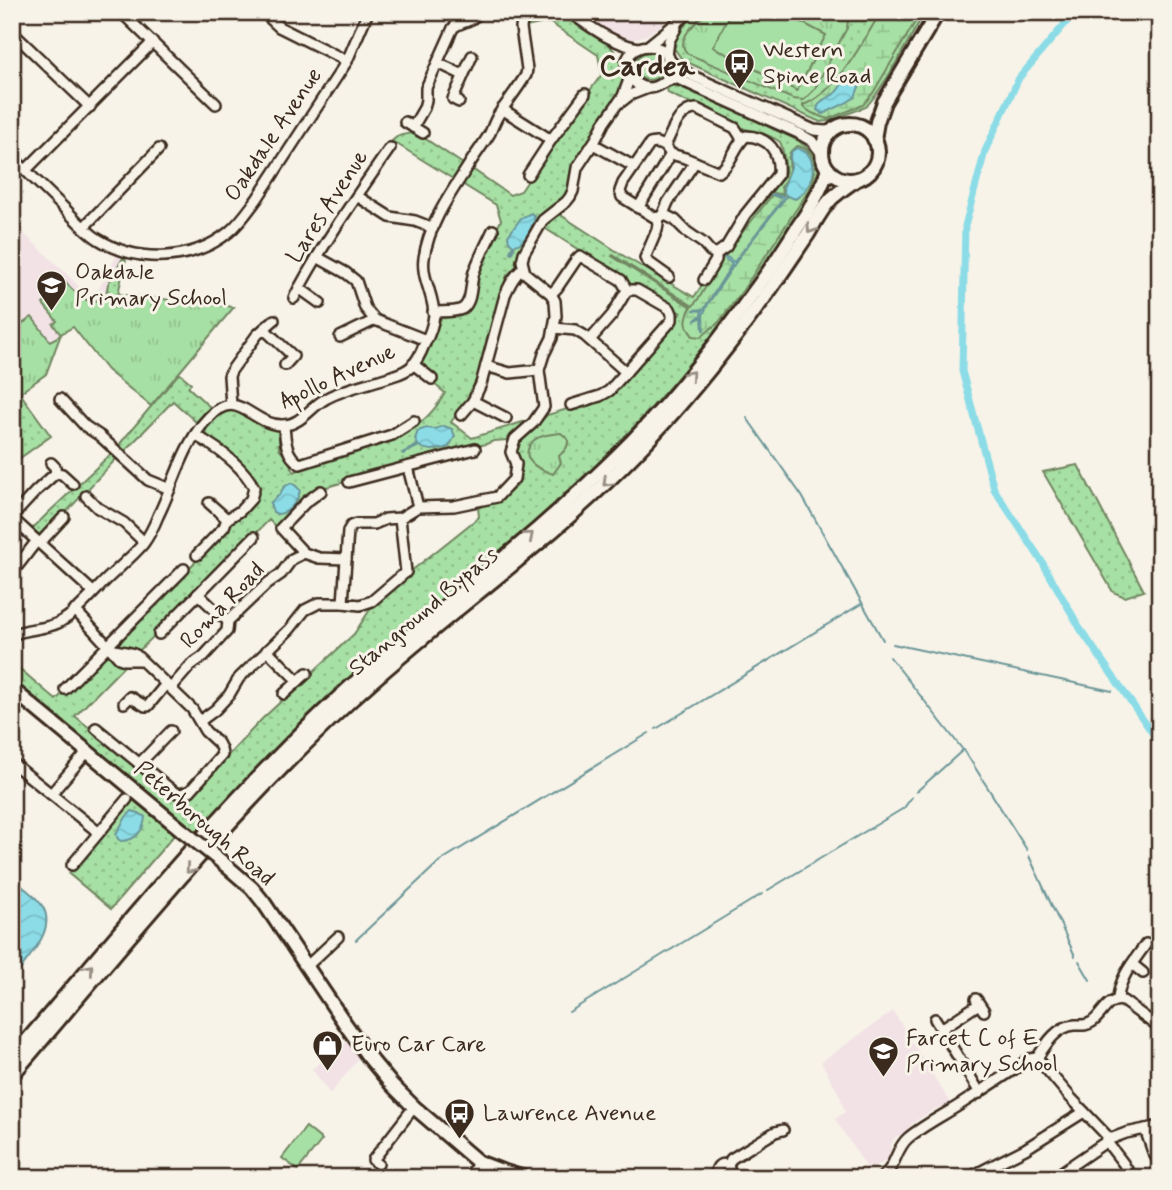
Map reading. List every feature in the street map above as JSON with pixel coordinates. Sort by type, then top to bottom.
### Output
[{"type":"main road","points":[[874,139],[884,102],[938,12]]},
{"type":"main road","points":[[847,124],[863,127],[869,132],[878,151],[875,163],[868,173],[857,179],[841,178],[828,169],[822,154],[823,145],[834,130],[847,124],[869,115],[884,102]]},
{"type":"main road","name":"Stanground Bypass","points":[[12,1058],[217,820],[290,744],[358,680],[569,501],[653,418],[724,332],[773,266],[815,201],[828,169]]},
{"type":"main road","name":"Stanground Bypass","points":[[12,1075],[224,830],[297,752],[403,654],[514,565],[571,515],[637,452],[725,351],[764,299],[831,199],[857,179]]},
{"type":"main road","name":"Peterborough Road","points":[[12,689],[239,876],[264,903],[368,1056],[391,1085],[414,1107],[478,1162],[525,1178]]},
{"type":"street","points":[[121,12],[216,104]]},
{"type":"street","points":[[263,12],[279,27],[347,61]]},
{"type":"street","name":"Oakdale Avenue","points":[[12,157],[83,227],[112,247],[146,256],[171,257],[192,252],[214,243],[230,231],[257,199],[347,61],[368,12]]},
{"type":"street","points":[[423,133],[409,125],[424,108],[426,88],[453,28],[458,23],[467,23],[479,12]]},
{"type":"street","points":[[569,12],[606,37],[638,48],[649,45],[687,15]]},
{"type":"street","name":"Apollo Avenue","points":[[231,405],[241,406],[266,423],[284,425],[297,422],[319,402],[332,395],[400,373],[418,358],[433,322],[423,265],[426,248],[449,195],[526,75],[522,28],[525,13]]},
{"type":"street","points":[[666,80],[669,73],[668,41],[687,15]]},
{"type":"street","points":[[12,32],[90,107]]},
{"type":"street","points":[[606,37],[628,64]]},
{"type":"street","points":[[26,170],[153,42]]},
{"type":"street","points":[[649,45],[662,50],[679,68],[695,77],[814,130],[834,130]]},
{"type":"street","points":[[343,603],[348,531],[351,526],[400,518],[418,507],[454,506],[497,497],[514,480],[516,464],[511,452],[515,439],[533,424],[544,407],[539,370],[554,328],[556,307],[551,294],[529,277],[523,268],[524,253],[543,220],[570,197],[577,168],[626,91],[630,77],[628,64],[638,48]]},
{"type":"street","points":[[459,102],[453,99],[472,56]]},
{"type":"street","points":[[438,63],[463,75]]},
{"type":"street","points":[[630,77],[638,85],[648,88]]},
{"type":"street","points":[[617,105],[630,95],[655,87],[666,80],[678,79],[798,133],[812,141],[822,154]]},
{"type":"street","points":[[528,175],[533,162],[551,140],[571,104],[585,94]]},
{"type":"street","points":[[502,109],[551,140]]},
{"type":"street","points":[[638,208],[685,111],[697,109],[735,128],[742,139]]},
{"type":"street","points":[[746,136],[770,144],[774,149],[778,174],[745,215],[726,247],[716,254],[675,220],[654,217],[622,197],[620,191],[633,166],[650,144],[656,143],[719,172],[726,168],[739,142],[746,136]]},
{"type":"street","points":[[593,144],[633,166]]},
{"type":"street","name":"Lares Avenue","points":[[294,298],[317,257],[390,148]]},
{"type":"street","points":[[83,227],[159,149]]},
{"type":"street","points":[[669,277],[645,258],[668,202],[695,162]]},
{"type":"street","points":[[357,196],[390,217],[415,221],[433,228]]},
{"type":"street","points":[[433,312],[460,310],[468,302],[477,257],[493,230]]},
{"type":"street","points":[[704,280],[716,260],[716,254]]},
{"type":"street","points":[[551,294],[580,256],[621,280],[627,290]]},
{"type":"street","points":[[317,257],[356,281],[365,308],[375,320],[426,340]]},
{"type":"street","points":[[461,415],[473,401],[481,384],[510,282],[523,268]]},
{"type":"street","name":"Lares Avenue","points":[[299,288],[320,303]]},
{"type":"street","points":[[571,405],[609,391],[672,320],[670,309],[637,289],[627,290]]},
{"type":"street","points":[[590,340],[612,314],[627,290]]},
{"type":"street","points":[[12,635],[62,621],[144,542],[195,435],[216,410],[231,405],[231,371],[257,335],[274,320]]},
{"type":"street","points":[[340,337],[375,320]]},
{"type":"street","points":[[554,328],[575,330],[626,372]]},
{"type":"street","points":[[264,329],[293,356],[285,365]]},
{"type":"street","points":[[413,364],[432,379]]},
{"type":"street","points":[[486,366],[510,373],[539,370]]},
{"type":"street","points":[[60,399],[85,426],[100,436],[148,480],[170,489]]},
{"type":"street","points":[[473,401],[506,418]]},
{"type":"street","points":[[284,425],[286,446],[294,460],[300,464],[378,440],[414,422]]},
{"type":"street","points":[[195,435],[217,447],[250,480],[254,488],[251,499],[240,511],[227,519],[224,527],[197,555]]},
{"type":"street","points":[[349,482],[475,449]]},
{"type":"street","points":[[51,463],[55,467],[55,473],[12,517],[93,592]]},
{"type":"street","points":[[408,467],[418,507]]},
{"type":"street","points":[[55,473],[62,474],[74,484]]},
{"type":"street","points":[[321,491],[306,502],[281,528],[304,553],[319,558],[346,559]]},
{"type":"street","points":[[86,496],[98,508],[124,523],[144,542]]},
{"type":"street","points":[[209,503],[227,519]]},
{"type":"street","points":[[12,572],[26,553],[64,517]]},
{"type":"street","points":[[200,721],[215,710],[229,695],[239,678],[290,629],[305,610],[319,603],[360,605],[372,601],[405,572],[400,518]]},
{"type":"street","points":[[159,634],[254,537]]},
{"type":"street","name":"Roma Road","points":[[124,703],[130,697],[148,706],[203,657],[227,631],[228,621],[281,574],[292,559],[304,553]]},
{"type":"street","points":[[65,689],[110,647],[148,600],[184,569]]},
{"type":"street","points":[[198,594],[228,621]]},
{"type":"street","points":[[75,610],[110,647],[122,653],[132,653],[169,686],[192,709],[205,731],[222,749],[222,755],[190,791],[181,794],[174,792],[96,728]]},
{"type":"street","points":[[267,650],[298,681]]},
{"type":"street","points":[[284,694],[307,673]]},
{"type":"street","points":[[139,764],[171,731]]},
{"type":"street","points":[[51,794],[86,752]]},
{"type":"street","points":[[12,768],[15,765],[98,832]]},
{"type":"street","points":[[72,865],[127,799]]},
{"type":"street","points":[[307,966],[338,937]]},
{"type":"street","points":[[1118,999],[1120,985],[1146,944]]},
{"type":"street","points":[[1132,964],[1143,972]]},
{"type":"street","points":[[881,1178],[894,1163],[896,1153],[904,1142],[915,1132],[980,1093],[1029,1059],[1037,1058],[1053,1036],[1063,1028],[1085,1026],[1093,1022],[1112,1001],[1123,1001],[1157,1026]]},
{"type":"street","points":[[941,1028],[979,1005]]},
{"type":"street","points":[[935,1019],[980,1093]]},
{"type":"street","points":[[1037,1058],[1108,1140],[1132,1178]]},
{"type":"street","points":[[378,1164],[373,1160],[414,1107]]},
{"type":"street","points":[[968,1178],[1025,1149],[1084,1112]]},
{"type":"street","points":[[1053,1178],[1108,1140],[1160,1126]]},
{"type":"street","points":[[1145,1129],[1159,1167]]},
{"type":"street","points":[[727,1178],[730,1159],[783,1130]]},
{"type":"street","points":[[470,1178],[478,1162]]},
{"type":"street","points":[[719,1178],[717,1167],[724,1164],[728,1166]]},
{"type":"shaded area","points":[[607,12],[646,12],[664,23],[647,35],[631,40],[619,38],[595,23],[599,16],[604,18]]},
{"type":"shaded area","name":"Oakdale Primary School","points":[[12,222],[88,292],[99,289],[117,255],[126,259],[118,294],[61,334],[46,374],[21,392],[51,436],[12,464]]},
{"type":"shaded area","name":"Farcet C of E Primary School","points":[[893,1011],[951,1104],[935,1109],[913,1123],[902,1135],[895,1137],[885,1161],[869,1171],[835,1119],[845,1112],[840,1096],[821,1062]]},
{"type":"shaded area","points":[[349,1041],[359,1058],[330,1094],[312,1069]]},
{"type":"green space","points":[[535,12],[562,13],[599,37],[619,58],[624,77],[623,89],[565,195],[531,231],[517,266],[507,275],[477,378],[466,402],[451,422],[472,438],[529,420],[507,440],[494,441],[313,491],[277,528],[269,520],[138,652],[116,647],[113,644],[255,501],[257,484],[203,430],[219,414],[234,409],[258,424],[279,432],[279,449],[294,472],[325,459],[397,437],[423,421],[445,393],[433,383],[436,377],[420,366],[442,317],[460,313],[501,220],[496,205],[462,184],[472,169],[510,195],[521,191],[602,74],[598,55],[549,22],[526,27]]},
{"type":"green space","points":[[698,12],[925,12],[889,75],[866,107],[820,122],[681,58],[674,48],[675,42],[683,28]]},
{"type":"green space","points":[[707,12],[849,12],[847,28],[814,90],[804,100],[793,99],[688,54],[684,49],[685,37]]},
{"type":"green space","points":[[731,12],[782,12],[826,35],[797,91],[713,47]]},
{"type":"green space","points":[[881,12],[921,12],[873,93],[863,105],[828,119],[803,107],[827,90],[838,78]]},
{"type":"green space","points":[[649,52],[659,56],[663,66],[659,76],[649,80],[639,76],[635,66],[639,56]]},
{"type":"green space","points":[[673,85],[689,90],[805,146],[816,158],[820,173],[807,202],[721,324],[667,390],[594,470],[358,671],[277,750],[199,833],[150,798],[12,683],[12,662],[56,700],[107,650],[126,664],[75,716],[174,798],[184,798],[194,792],[262,719],[354,634],[375,602],[479,517],[478,507],[499,499],[517,484],[520,469],[515,450],[525,434],[547,415],[608,397],[681,313],[641,288],[629,286],[607,265],[543,227],[551,218],[559,214],[694,297],[723,252],[783,177],[785,167],[780,142],[668,93],[667,88]]},
{"type":"green space","points":[[412,133],[421,136],[463,164],[453,179],[392,141],[398,136]]},
{"type":"green space","points":[[798,146],[813,158],[815,171],[809,190],[719,322],[701,337],[693,336],[686,322],[691,307],[612,256],[693,306],[723,257],[773,193],[783,195],[781,187],[789,171],[790,154]]},
{"type":"green space","points":[[123,258],[126,259],[118,294],[111,300],[106,295],[108,284]]},
{"type":"green space","points":[[62,280],[86,300],[91,301],[106,295],[111,300],[118,294],[234,307],[151,406],[107,370],[73,327],[61,335],[53,324],[57,321],[43,304],[57,293],[52,286]]},
{"type":"green space","points":[[12,314],[22,324],[32,317],[50,341],[61,335],[46,374],[21,392],[12,382]]},
{"type":"green space","points":[[179,373],[191,383],[188,387],[210,407],[196,422],[173,401],[124,452],[118,446]]},
{"type":"green space","points":[[12,382],[51,436],[20,458],[12,447]]},
{"type":"green space","points":[[561,433],[568,439],[568,444],[559,456],[561,463],[553,474],[534,465],[528,455],[531,443],[543,436]]},
{"type":"green space","points":[[111,454],[116,459],[41,539],[31,530],[49,512]]},
{"type":"green space","points":[[1078,465],[1144,591],[1125,597],[1113,592],[1043,472]]},
{"type":"green space","points":[[133,797],[175,834],[111,909],[69,874]]},
{"type":"green space","points":[[306,1127],[322,1140],[298,1170],[282,1158]]},
{"type":"water","points":[[849,75],[857,80],[859,87],[855,97],[823,114],[817,110],[820,102],[834,94]]},
{"type":"water","points":[[797,148],[810,157],[812,172],[807,188],[795,199],[787,196],[783,188],[791,167],[790,156]]},
{"type":"water","points":[[773,194],[786,197],[742,253],[708,304],[703,315],[703,330],[702,317],[694,321],[702,311],[693,310],[704,309],[732,264],[724,255],[734,262],[783,199]]},
{"type":"water","points":[[531,213],[535,217],[528,234],[515,245],[512,253],[510,252],[513,245],[508,236],[521,218]]},
{"type":"water","points":[[444,426],[452,429],[455,436],[449,447],[433,450],[419,446],[402,453],[418,445],[415,439],[418,431]]},
{"type":"water","points":[[291,483],[300,490],[295,502],[285,512],[273,512],[270,503]]},
{"type":"water","points":[[132,811],[145,817],[143,827],[134,837],[121,841],[116,834]]},
{"type":"water","points":[[12,878],[31,893],[46,913],[40,942],[15,976],[12,976]]},
{"type":"waterway","points":[[1075,12],[1019,78],[985,151],[965,226],[962,371],[994,489],[1041,560],[1081,630],[1160,744]]},
{"type":"waterway","points":[[747,418],[802,496],[883,640]]},
{"type":"waterway","points":[[656,729],[861,604]]},
{"type":"waterway","points":[[893,644],[1112,691]]},
{"type":"waterway","points":[[890,657],[963,750],[916,792]]},
{"type":"waterway","points":[[356,940],[440,861],[649,733]]},
{"type":"waterway","points":[[964,750],[1027,850]]},
{"type":"waterway","points":[[768,890],[904,808],[912,797]]},
{"type":"waterway","points":[[1029,856],[1075,956]]},
{"type":"waterway","points":[[569,1012],[762,894]]},
{"type":"waterway","points":[[1079,961],[1090,980]]},
{"type":"place","name":"Western Spine Road","points":[[740,91]]},
{"type":"place","name":"Oakdale Primary School","points":[[52,313]]},
{"type":"place","name":"Euro Car Care","points":[[328,1072]]},
{"type":"place","name":"Farcet C of E Primary School","points":[[883,1079]]},
{"type":"place","name":"Lawrence Avenue","points":[[460,1141]]},
{"type":"district","name":"Cardea","points":[[647,66]]}]
